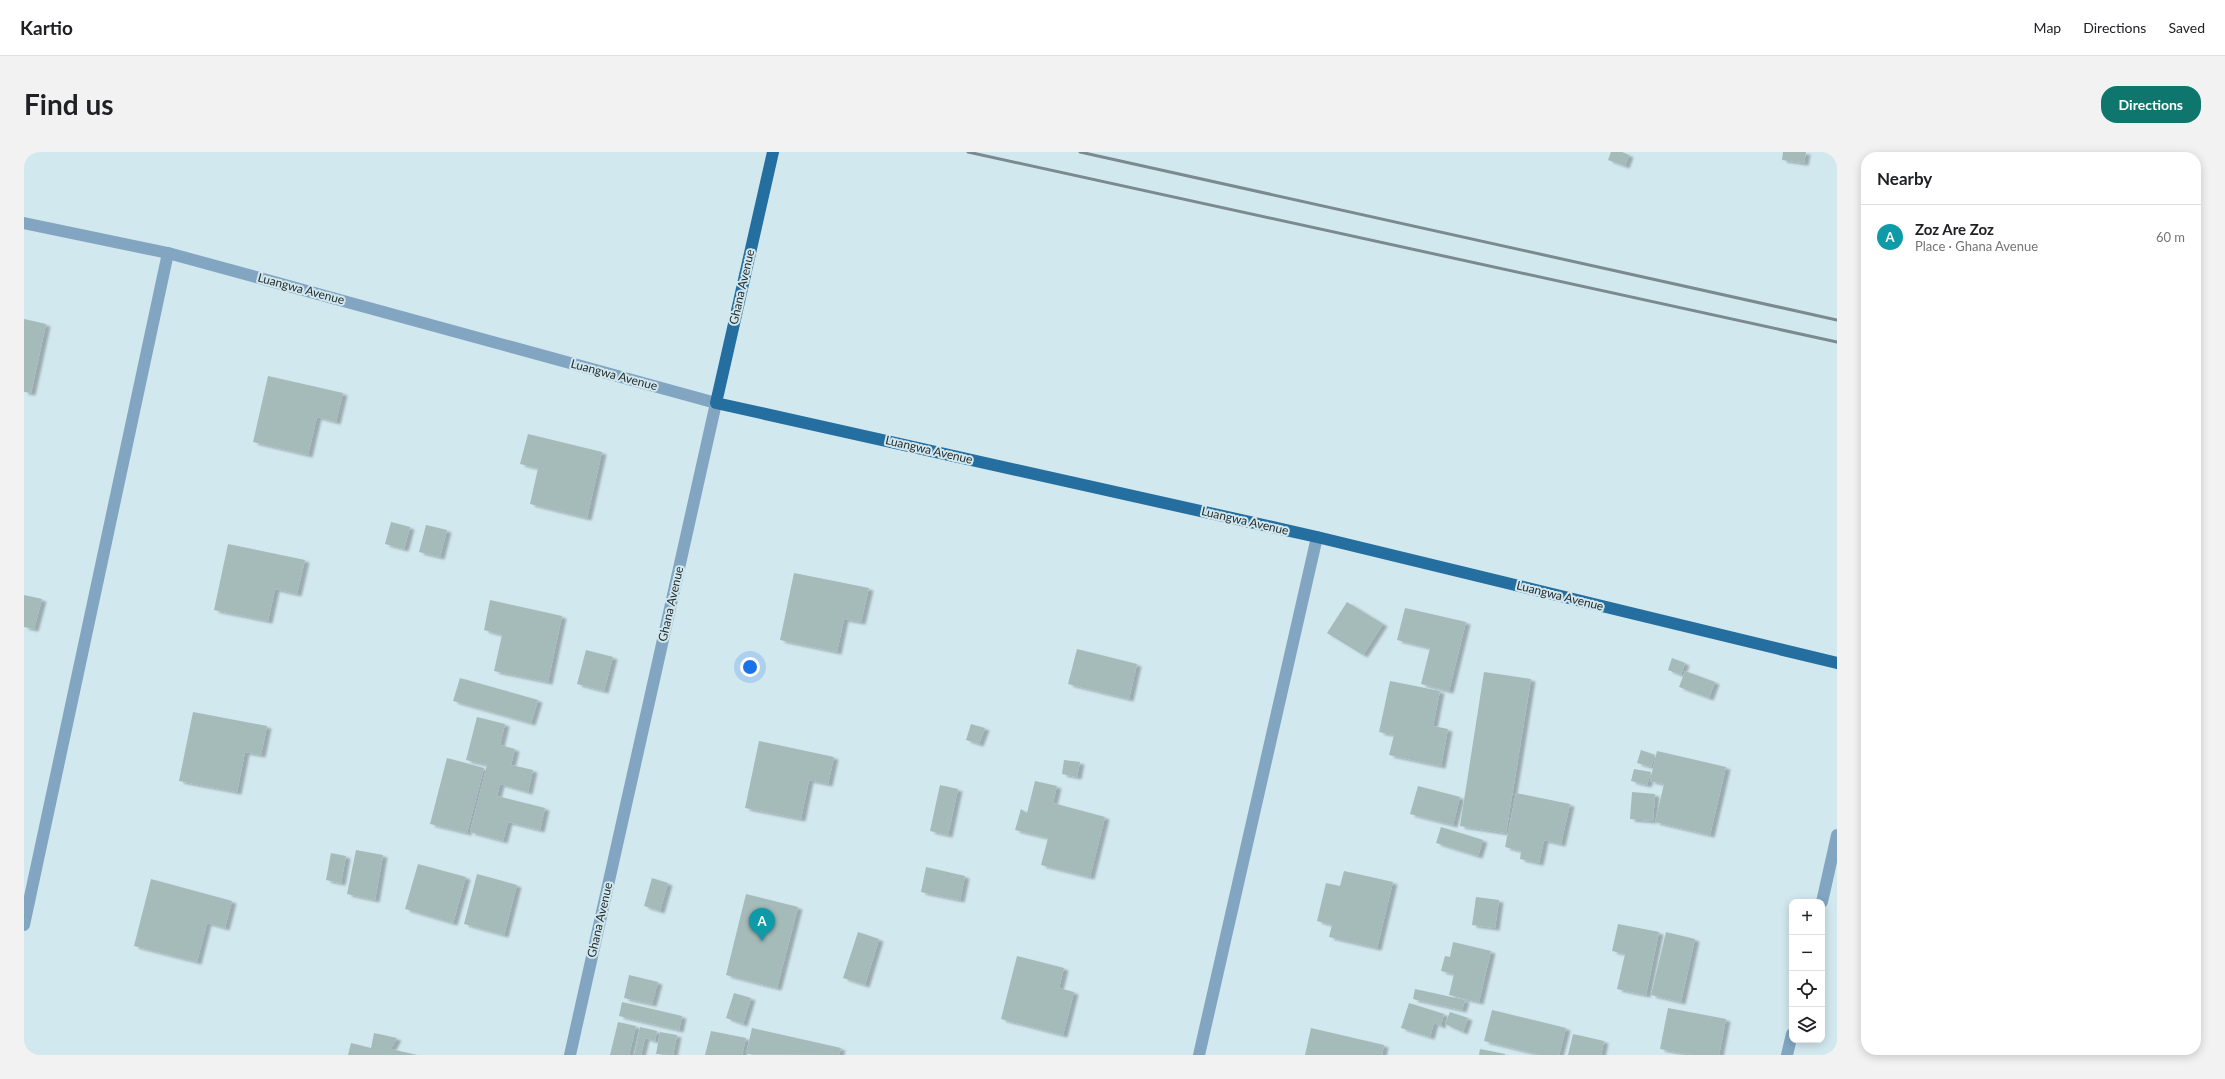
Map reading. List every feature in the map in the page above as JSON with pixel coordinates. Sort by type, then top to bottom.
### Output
[{"type":"main road","name":"Ghana Avenue","points":[[716,403],[773,152]]},
{"type":"main road","name":"Luangwa Avenue","points":[[716,403],[1317,537],[1837,663]]},
{"type":"street","name":"Luangwa Avenue","points":[[24,223],[168,253],[716,403]]},
{"type":"street","points":[[24,925],[168,253]]},
{"type":"street","name":"Ghana Avenue","points":[[570,1055],[716,403]]},
{"type":"street","points":[[1200,1055],[1317,537]]},
{"type":"street","points":[[1823,899],[1837,835]]},
{"type":"street","points":[[1787,1055],[1790,1043]]},
{"type":"building","points":[[1611,152],[1622,152],[1629,155],[1625,166],[1608,160]]},
{"type":"building","points":[[1783,152],[1806,152],[1804,163],[1782,160]]},
{"type":"building","points":[[24,319],[46,324],[31,393],[24,392]]},
{"type":"building","points":[[268,376],[343,393],[336,422],[317,417],[308,455],[253,442]]},
{"type":"building","points":[[528,434],[602,452],[587,518],[530,504],[538,468],[520,464]]},
{"type":"building","points":[[391,522],[410,527],[404,549],[385,544]]},
{"type":"building","points":[[426,525],[447,530],[440,557],[419,552]]},
{"type":"building","points":[[228,544],[305,560],[297,594],[275,589],[268,621],[214,610]]},
{"type":"building","points":[[794,573],[869,588],[861,622],[844,619],[837,652],[780,640]]},
{"type":"building","points":[[24,595],[42,599],[34,629],[24,627]]},
{"type":"building","points":[[490,600],[562,616],[548,682],[494,671],[502,635],[484,630]]},
{"type":"building","points":[[1347,602],[1383,624],[1363,655],[1327,633]]},
{"type":"building","points":[[1405,608],[1466,622],[1449,691],[1421,684],[1430,648],[1397,640]]},
{"type":"building","points":[[1077,649],[1137,664],[1129,699],[1068,684]]},
{"type":"building","points":[[586,650],[613,657],[604,691],[577,684]]},
{"type":"building","points":[[1672,658],[1685,663],[1681,675],[1668,670]]},
{"type":"building","points":[[1685,671],[1715,682],[1709,698],[1679,687]]},
{"type":"building","points":[[1484,672],[1531,679],[1506,833],[1460,826]]},
{"type":"building","points":[[460,678],[538,700],[531,723],[453,701]]},
{"type":"building","points":[[1390,681],[1440,691],[1433,726],[1448,729],[1441,766],[1389,755],[1394,735],[1379,732]]},
{"type":"building","points":[[193,712],[267,726],[261,755],[245,752],[237,792],[179,781]]},
{"type":"building","points":[[477,717],[505,724],[500,745],[515,749],[511,765],[533,770],[528,792],[500,784],[497,796],[545,808],[540,830],[508,822],[503,841],[470,832],[487,765],[466,760]]},
{"type":"building","points":[[971,724],[985,728],[979,744],[966,740]]},
{"type":"building","points":[[759,741],[834,757],[828,784],[809,780],[801,819],[745,808]]},
{"type":"building","points":[[1641,750],[1655,755],[1651,767],[1637,763]]},
{"type":"building","points":[[1657,751],[1726,767],[1710,835],[1655,822],[1664,784],[1650,781]]},
{"type":"building","points":[[447,758],[484,768],[467,833],[430,824]]},
{"type":"building","points":[[1064,760],[1080,762],[1077,777],[1062,774]]},
{"type":"building","points":[[1634,769],[1651,772],[1647,785],[1631,781]]},
{"type":"building","points":[[1035,781],[1057,786],[1053,803],[1105,817],[1090,877],[1041,865],[1048,838],[1015,830],[1021,809],[1027,813]]},
{"type":"building","points":[[940,785],[958,789],[948,835],[930,831]]},
{"type":"building","points":[[1418,786],[1460,797],[1453,825],[1410,814]]},
{"type":"building","points":[[1632,792],[1655,794],[1653,821],[1630,819]]},
{"type":"building","points":[[1516,793],[1570,804],[1561,844],[1544,840],[1539,863],[1520,859],[1521,851],[1505,847]]},
{"type":"building","points":[[1441,827],[1483,840],[1478,856],[1436,843]]},
{"type":"building","points":[[356,850],[383,855],[375,900],[347,894]]},
{"type":"building","points":[[331,853],[346,856],[341,883],[326,880]]},
{"type":"building","points":[[418,864],[466,877],[453,923],[405,909]]},
{"type":"building","points":[[926,867],[965,876],[960,900],[921,892]]},
{"type":"building","points":[[1344,871],[1393,882],[1377,948],[1329,937],[1332,925],[1317,921],[1326,883],[1340,886]]},
{"type":"building","points":[[477,874],[517,885],[504,935],[464,924]]},
{"type":"building","points":[[652,878],[668,883],[660,911],[644,906]]},
{"type":"building","points":[[151,879],[232,901],[225,928],[207,923],[197,962],[134,946]]},
{"type":"building","points":[[746,894],[798,907],[777,988],[726,975]]},
{"type":"building","points":[[1476,897],[1499,900],[1495,928],[1472,925]]},
{"type":"building","points":[[1618,924],[1659,932],[1646,995],[1617,989],[1625,954],[1612,951]]},
{"type":"building","points":[[858,932],[879,939],[865,985],[843,978]]},
{"type":"building","points":[[1666,932],[1695,939],[1681,1002],[1651,995]]},
{"type":"building","points":[[1453,942],[1491,951],[1479,1002],[1449,995],[1454,974],[1441,971],[1445,956],[1450,957]]},
{"type":"building","points":[[1017,956],[1064,968],[1059,988],[1074,992],[1063,1035],[1001,1019]]},
{"type":"building","points":[[629,975],[658,982],[652,1004],[624,998]]},
{"type":"building","points":[[1415,989],[1465,1000],[1462,1010],[1413,999]]},
{"type":"building","points":[[734,993],[751,998],[743,1024],[726,1018]]},
{"type":"building","points":[[622,1002],[682,1016],[679,1030],[619,1016]]},
{"type":"building","points":[[1409,1003],[1444,1014],[1441,1026],[1434,1023],[1430,1037],[1401,1028]]},
{"type":"building","points":[[1668,1008],[1726,1019],[1719,1055],[1694,1055],[1660,1049]]},
{"type":"building","points":[[1492,1010],[1566,1028],[1559,1055],[1541,1055],[1484,1041]]},
{"type":"building","points":[[1450,1012],[1468,1018],[1463,1032],[1445,1024]]},
{"type":"building","points":[[618,1022],[636,1026],[629,1055],[610,1055]]},
{"type":"building","points":[[640,1027],[657,1031],[655,1041],[645,1038],[641,1055],[634,1055]]},
{"type":"building","points":[[752,1028],[841,1048],[839,1055],[746,1054]]},
{"type":"building","points":[[1311,1028],[1384,1045],[1382,1055],[1305,1055]]},
{"type":"building","points":[[711,1031],[746,1038],[742,1055],[705,1055]]},
{"type":"building","points":[[660,1032],[677,1035],[673,1055],[656,1054]]},
{"type":"building","points":[[374,1033],[397,1038],[391,1049],[417,1055],[348,1055],[351,1043],[371,1048]]},
{"type":"building","points":[[1573,1034],[1604,1041],[1601,1055],[1568,1055]]},
{"type":"building","points":[[1480,1049],[1505,1054],[1505,1055],[1479,1055]]},
{"type":"railway","points":[[968,152],[1837,342]]},
{"type":"railway","points":[[1080,152],[1837,320]]},
{"type":"place","name":"Zoz Are Zoz","points":[[762,941]]}]
